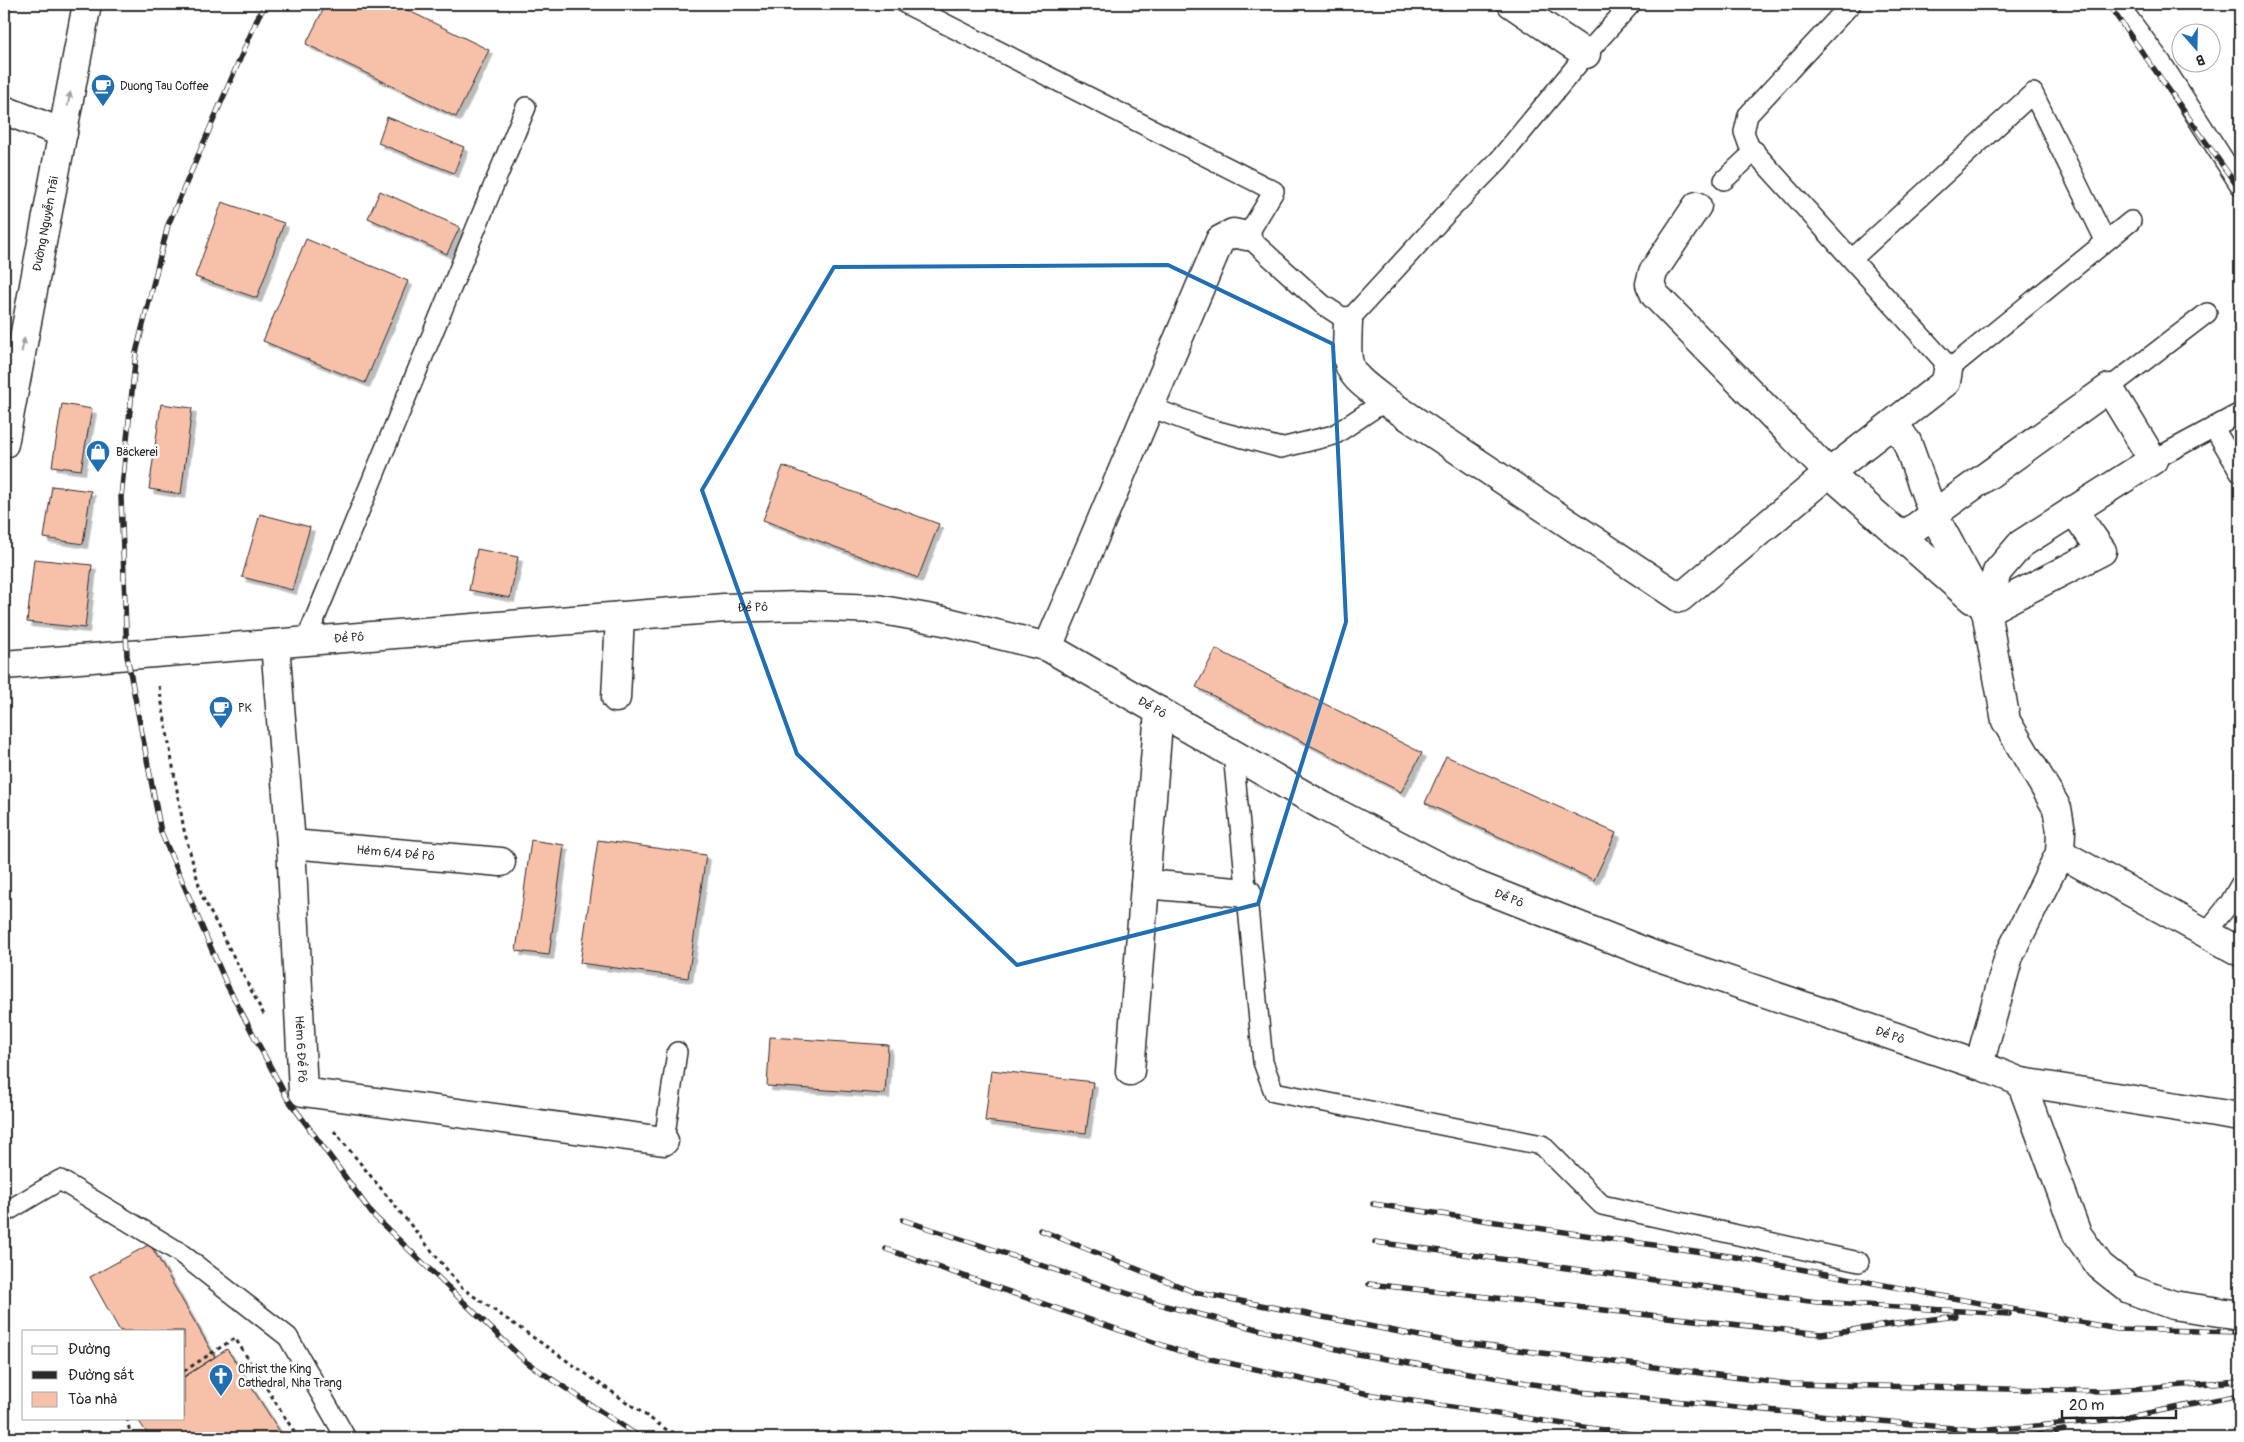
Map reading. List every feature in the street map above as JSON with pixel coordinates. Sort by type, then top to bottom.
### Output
[{"type":"street","name":"Đường Nguyễn Trãi","points":[[4,444],[87,4]]},
{"type":"street","points":[[1512,4],[1586,54]]},
{"type":"street","points":[[4,110],[63,133]]},
{"type":"street","points":[[1697,206],[1653,272],[1650,284],[1655,295],[1829,473],[1986,612]]},
{"type":"street","points":[[1048,646],[1220,240],[1234,233],[1247,236]]},
{"type":"street","points":[[1348,321],[1347,361],[1355,378],[1385,401],[1680,598],[1829,473],[1946,382],[1948,370]]},
{"type":"street","points":[[1902,537],[2109,388],[2153,460],[2021,544],[1997,572],[1986,612]]},
{"type":"street","points":[[1894,424],[1907,442],[1934,514],[1986,612],[2006,722],[2057,808],[2061,831],[2060,853],[2009,956],[1979,1065]]},
{"type":"street","points":[[1986,612],[2102,551],[2073,510]]},
{"type":"street","name":"Đề Pô","points":[[4,665],[724,608],[800,606],[877,608],[944,621],[1048,646],[1323,806],[1473,884],[1654,955],[1979,1065],[2021,1082],[2240,1117]]},
{"type":"street","points":[[616,698],[620,616]]},
{"type":"street","name":"Hẻm 6 Đề Pô","points":[[276,644],[291,844],[304,1092],[664,1141]]},
{"type":"street","points":[[1130,1071],[1159,711]]},
{"type":"street","name":"Hẻm 6/4 Đề Pô","points":[[291,844],[501,862]]},
{"type":"street","points":[[2060,853],[2240,952]]},
{"type":"street","points":[[1145,884],[1247,893]]},
{"type":"street","points":[[2021,1082],[2077,1234],[2100,1266],[2129,1289],[2173,1305],[2240,1315]]},
{"type":"lane","points":[[906,4],[1274,191],[1247,236],[1322,304],[1348,321],[1447,213],[1499,160],[1586,54],[1631,4]]},
{"type":"lane","points":[[1851,4],[1748,115],[1744,132],[1749,146],[1942,359],[1948,370],[2105,240],[2131,221]]},
{"type":"lane","points":[[2118,4],[2161,62],[2240,184]]},
{"type":"lane","points":[[1852,259],[2034,92],[2105,240]]},
{"type":"lane","points":[[306,640],[526,107]]},
{"type":"lane","points":[[1724,180],[1755,151]]},
{"type":"lane","points":[[2109,388],[2207,313]]},
{"type":"lane","points":[[1150,407],[1206,428],[1281,448],[1334,435],[1385,401]]},
{"type":"lane","points":[[2153,460],[2240,414]]},
{"type":"lane","points":[[2214,428],[2240,472]]},
{"type":"lane","points":[[1233,754],[1263,1062],[1274,1092],[1542,1145],[1602,1205],[1859,1262]]},
{"type":"lane","points":[[2206,933],[2229,904],[2240,885]]},
{"type":"lane","points":[[664,1141],[677,1052]]},
{"type":"lane","points":[[4,1213],[60,1180],[179,1252],[288,1337],[346,1438]]},
{"type":"path","points":[[185,1370],[235,1338],[298,1438]]},
{"type":"path","points":[[127,1420],[131,1438]]},
{"type":"highlighted area","points":[[1168,265],[1333,344],[1346,622],[1258,904],[1017,965],[797,754],[702,490],[834,267]]},
{"type":"building","points":[[326,4],[395,4],[489,50],[456,117],[306,44]]},
{"type":"building","points":[[387,117],[464,147],[454,173],[378,143]]},
{"type":"building","points":[[380,191],[460,227],[447,254],[368,218]]},
{"type":"building","points":[[222,202],[284,223],[257,298],[195,277]]},
{"type":"building","points":[[306,239],[408,281],[365,383],[263,341]]},
{"type":"building","points":[[62,404],[92,409],[81,470],[52,466]]},
{"type":"building","points":[[161,404],[192,408],[181,494],[149,489]]},
{"type":"building","points":[[783,466],[939,524],[918,578],[763,520]]},
{"type":"building","points":[[52,486],[91,491],[83,544],[44,538]]},
{"type":"building","points":[[260,514],[310,527],[292,590],[242,577]]},
{"type":"building","points":[[477,549],[518,557],[510,598],[469,590]]},
{"type":"building","points":[[34,559],[92,565],[85,628],[27,622]]},
{"type":"building","points":[[1216,649],[1422,753],[1401,792],[1196,687]]},
{"type":"building","points":[[1446,756],[1616,833],[1594,880],[1425,803]]},
{"type":"building","points":[[531,840],[564,845],[549,955],[516,951]]},
{"type":"building","points":[[598,840],[706,855],[688,978],[580,963]]},
{"type":"building","points":[[770,1037],[888,1045],[885,1094],[767,1086]]},
{"type":"building","points":[[991,1070],[1093,1082],[1086,1133],[985,1121]]},
{"type":"building","points":[[150,1244],[215,1357],[185,1376],[185,1330],[119,1330],[90,1277]]},
{"type":"building","name":"Christ the King Cathedral, Nha Trang","points":[[227,1349],[284,1438],[150,1438],[138,1420],[185,1420],[185,1376]]},
{"type":"railway","points":[[267,4],[259,15],[168,225],[136,353],[121,497],[127,656],[161,832],[227,985],[287,1098],[373,1215],[526,1362],[641,1438]]},
{"type":"railway","points":[[2108,4],[2240,190]]},
{"type":"railway","points":[[1373,1204],[1736,1257],[2117,1329],[2240,1332]]},
{"type":"railway","points":[[903,1220],[1166,1306],[1357,1354],[1580,1392],[1984,1431]]},
{"type":"railway","points":[[1040,1230],[1194,1292],[1446,1341],[1789,1384],[2101,1391],[2240,1381]]},
{"type":"railway","points":[[1375,1242],[1817,1302],[2009,1314]]},
{"type":"railway","points":[[886,1249],[1188,1354],[1373,1395],[1656,1438]]},
{"type":"railway","points":[[1369,1284],[1821,1334],[1956,1316]]},
{"type":"railway","points":[[2113,1420],[2240,1395]]},
{"type":"railway","points":[[1977,1431],[2119,1419]]},
{"type":"railway","points":[[2021,1438],[2064,1430]]},
{"type":"railway","points":[[1895,1438],[1955,1433]]},
{"type":"place","name":"Duong Tau Coffee","points":[[103,107]]},
{"type":"place","name":"Bäckerei","points":[[98,473]]},
{"type":"place","name":"PK","points":[[221,729]]},
{"type":"place","name":"Christ the King Cathedral, Nha Trang","points":[[221,1397]]}]
